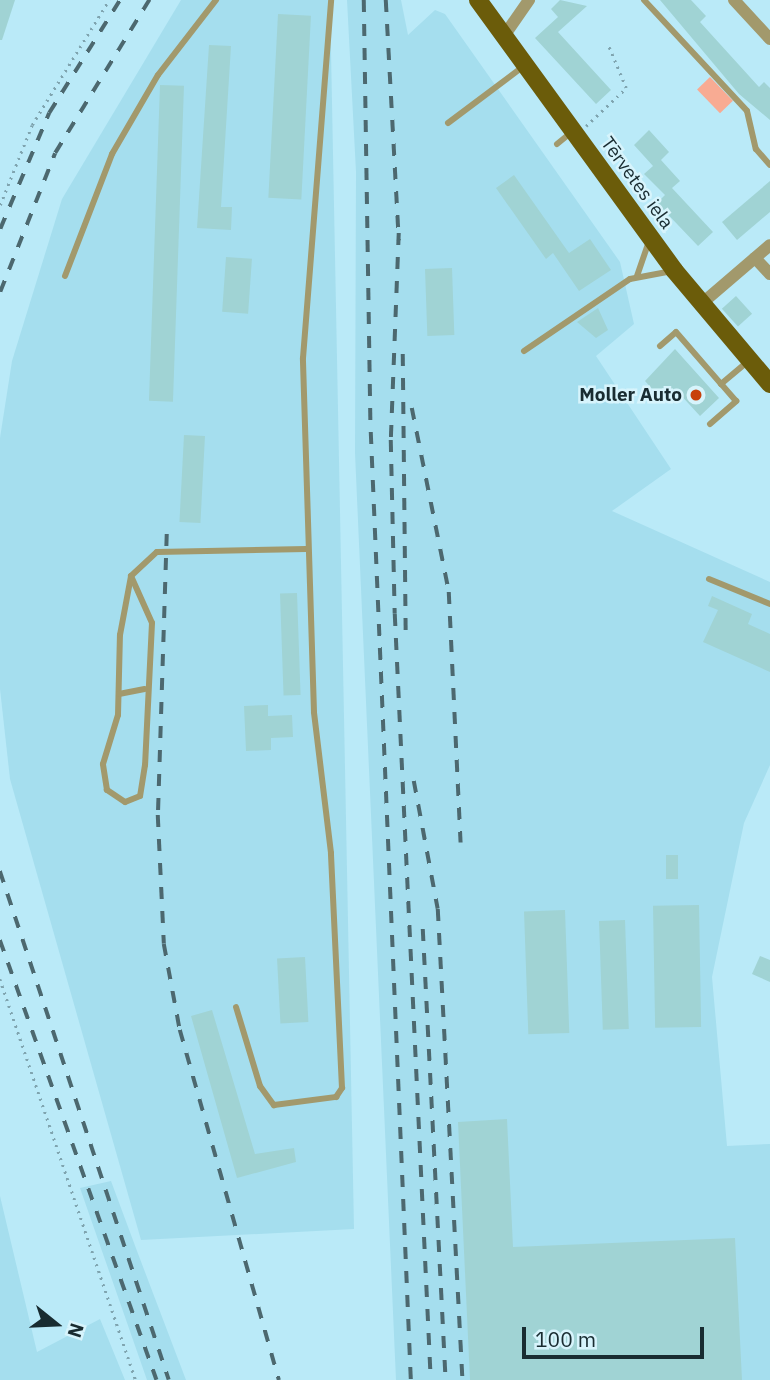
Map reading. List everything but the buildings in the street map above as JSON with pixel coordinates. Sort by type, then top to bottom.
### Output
[{"type":"main road","name":"Tērvetes iela","points":[[478,0],[525,65],[580,129],[651,237],[700,305],[770,384]]},
{"type":"street","points":[[504,36],[529,0]]},
{"type":"street","points":[[734,0],[770,40]]},
{"type":"street","points":[[700,305],[770,245]]},
{"type":"street","points":[[755,258],[770,274]]},
{"type":"lane","points":[[65,276],[113,154],[158,75],[216,0]]},
{"type":"lane","points":[[236,1007],[260,1086],[274,1105],[337,1097],[342,1088],[331,853],[314,712],[306,550],[303,358],[331,0]]},
{"type":"lane","points":[[644,0],[747,110],[755,149],[770,165]]},
{"type":"lane","points":[[448,123],[525,65]]},
{"type":"lane","points":[[556,144],[580,129]]},
{"type":"lane","points":[[637,276],[651,237]]},
{"type":"lane","points":[[524,351],[637,276],[674,270]]},
{"type":"lane","points":[[660,346],[676,332],[736,401],[710,424]]},
{"type":"lane","points":[[721,384],[748,361]]},
{"type":"lane","points":[[131,576],[152,623],[145,689],[140,796],[125,802],[107,790],[103,764],[119,694],[131,576],[158,552],[306,550]]},
{"type":"lane","points":[[709,579],[770,604]]},
{"type":"lane","points":[[119,694],[145,689]]},
{"type":"path","points":[[0,205],[32,125],[109,0]]},
{"type":"path","points":[[580,129],[626,88],[608,45]]},
{"type":"path","points":[[0,979],[136,1380]]},
{"type":"shaded area","points":[[181,0],[330,0],[354,1229],[141,1240],[10,779],[0,689],[0,438],[12,361],[62,199]]},
{"type":"shaded area","points":[[347,0],[401,0],[408,35],[435,10],[445,14],[620,262],[634,324],[596,356],[671,469],[612,511],[770,582],[770,765],[744,823],[712,977],[727,1146],[770,1144],[770,1380],[396,1380],[355,453],[356,172]]},
{"type":"shaded area","points":[[710,77],[733,101],[720,113],[697,90]]},
{"type":"shaded area","points":[[111,1181],[186,1380],[147,1380],[80,1188]]},
{"type":"shaded area","points":[[0,1196],[37,1352],[100,1319],[125,1380],[0,1380]]},
{"type":"railway","points":[[0,229],[49,113],[120,0]]},
{"type":"railway","points":[[0,292],[55,153],[149,0]]},
{"type":"railway","points":[[364,0],[371,432],[411,1380]]},
{"type":"railway","points":[[386,0],[399,241]]},
{"type":"railway","points":[[399,233],[391,440],[395,614],[431,1380]]},
{"type":"railway","points":[[403,354],[406,634]]},
{"type":"railway","points":[[412,408],[449,592],[461,843]]},
{"type":"railway","points":[[167,534],[158,815],[164,944],[180,1030],[279,1380]]},
{"type":"railway","points":[[414,781],[438,909],[463,1380]]},
{"type":"railway","points":[[0,871],[169,1380]]},
{"type":"railway","points":[[423,929],[446,1380]]},
{"type":"railway","points":[[0,940],[157,1380]]},
{"type":"place","name":"Moller Auto","points":[[696,395]]}]
